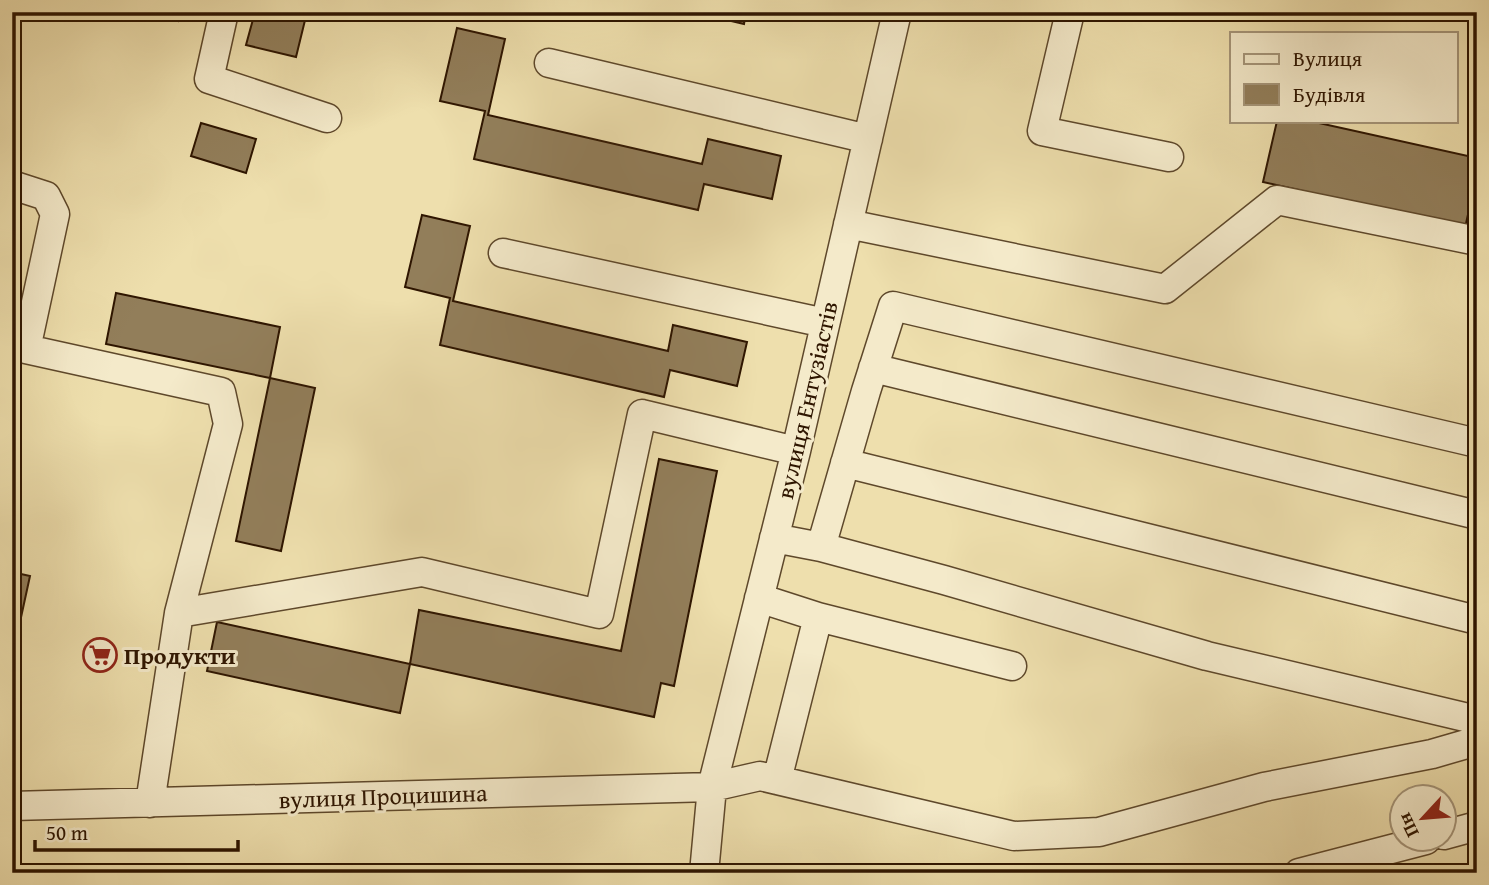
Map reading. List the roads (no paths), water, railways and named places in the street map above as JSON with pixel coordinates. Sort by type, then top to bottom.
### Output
[{"type":"street","points":[[224,12],[209,79],[327,118]]},
{"type":"street","name":"вулиця Ентузіастів","points":[[704,873],[712,787],[796,451],[897,12]]},
{"type":"street","points":[[1070,12],[1042,131],[1168,157]]},
{"type":"street","points":[[549,63],[868,139]]},
{"type":"street","points":[[12,186],[46,196],[55,214],[26,349],[221,392],[228,424],[179,613],[150,803]]},
{"type":"street","points":[[848,224],[1165,289],[1277,200],[1477,241]]},
{"type":"street","points":[[503,253],[825,323]]},
{"type":"street","points":[[821,547],[893,306],[1477,443]]},
{"type":"street","points":[[873,368],[1477,515]]},
{"type":"street","points":[[179,613],[422,572],[600,614],[642,414],[796,451]]},
{"type":"street","points":[[845,463],[1477,620]]},
{"type":"street","points":[[774,538],[821,547],[944,580],[1207,656],[1477,720]]},
{"type":"street","points":[[759,598],[818,617],[1013,666]]},
{"type":"street","points":[[777,780],[818,617]]},
{"type":"street","name":"вулиця Процишина","points":[[12,806],[712,787],[760,776],[1014,836],[1099,832],[1264,787],[1432,754],[1477,741]]},
{"type":"street","points":[[1458,831],[1477,826]]},
{"type":"street","points":[[1299,873],[1388,849]]},
{"type":"place","name":"Продукти","points":[[100,655]]}]
